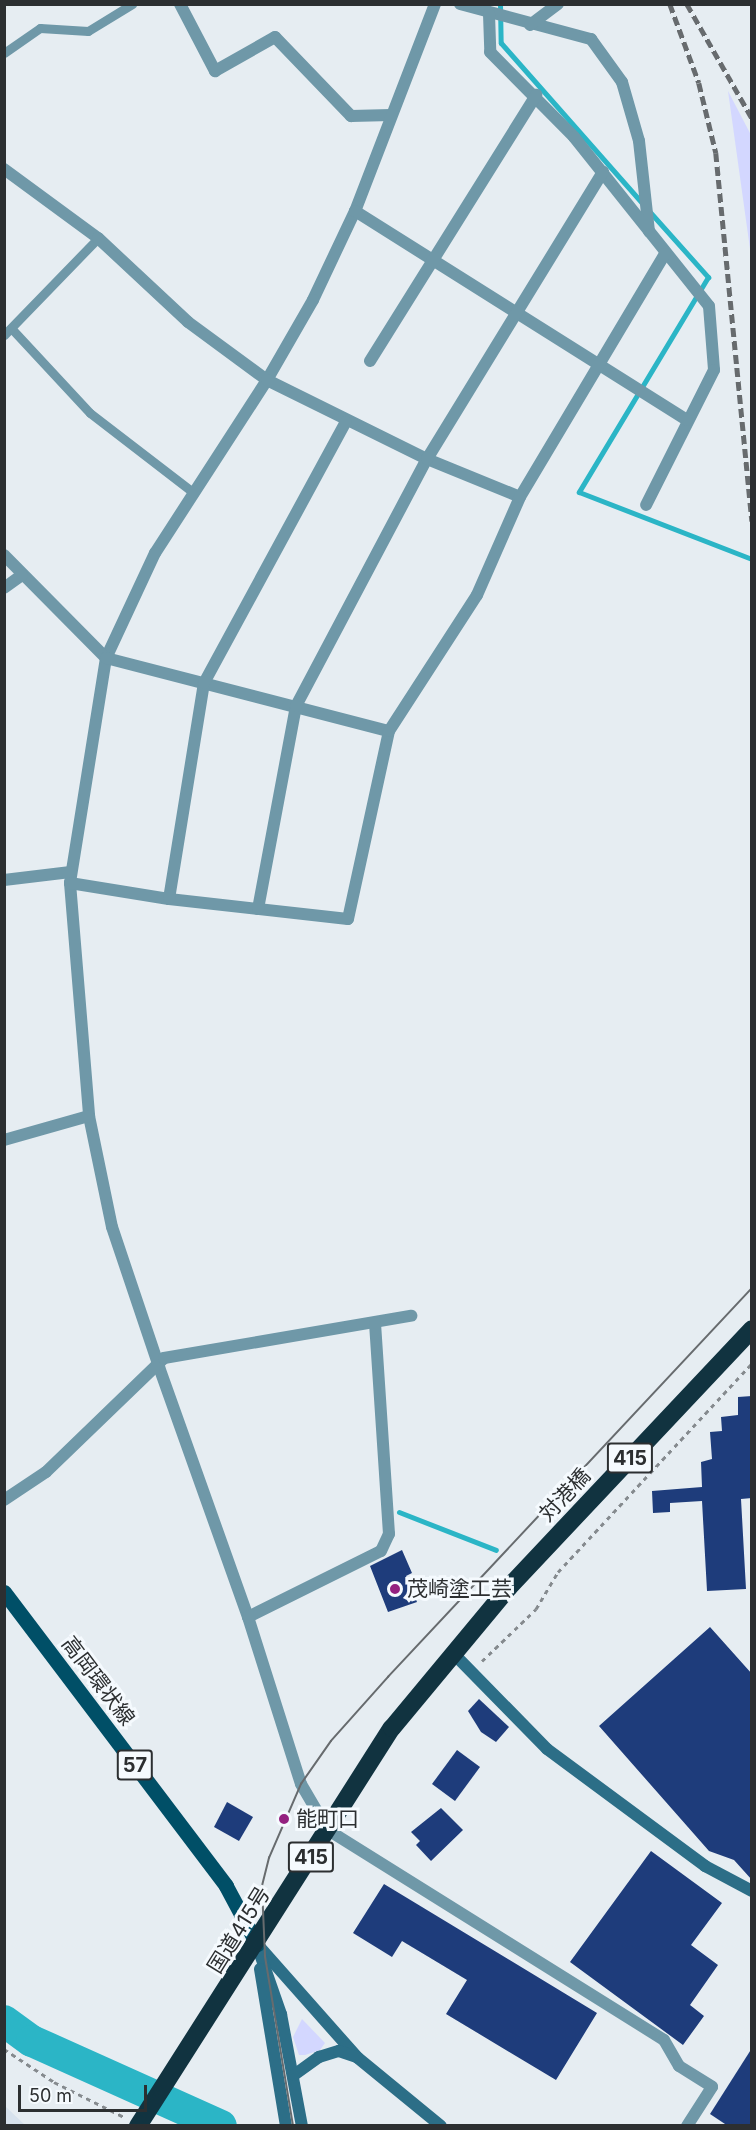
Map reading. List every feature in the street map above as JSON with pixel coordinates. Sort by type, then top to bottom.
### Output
[{"type":"highway","name":"対港橋","points":[[509,1587],[752,1329]]},
{"type":"highway","name":"国道415号","points":[[140,2124],[257,1944],[392,1728],[452,1652],[509,1587]]},
{"type":"main road","name":"高岡環状線","points":[[4,1592],[226,1886],[257,1944]]},
{"type":"street","points":[[180,4],[215,70],[275,37],[351,116],[391,115]]},
{"type":"street","points":[[435,4],[356,211],[314,300],[267,380],[155,553],[106,658],[71,878],[89,1116],[112,1227],[159,1367],[249,1617],[301,1784],[327,1830],[664,2040],[679,2066],[712,2087],[687,2126]]},
{"type":"street","points":[[460,4],[489,14],[591,39],[622,82],[639,141],[649,233]]},
{"type":"street","points":[[530,24],[558,4]]},
{"type":"street","points":[[489,14],[490,52],[536,95],[603,172],[665,254],[709,306],[714,370],[645,505]]},
{"type":"street","points":[[370,361],[536,95]]},
{"type":"street","points":[[4,169],[98,238],[188,322],[267,380],[346,422],[427,459],[520,497]]},
{"type":"street","points":[[258,909],[296,706],[427,459],[603,172]]},
{"type":"street","points":[[356,211],[687,420]]},
{"type":"street","points":[[4,880],[71,878],[169,899],[348,919],[389,730],[477,595],[520,497],[665,254]]},
{"type":"street","points":[[169,899],[204,683],[346,422]]},
{"type":"street","points":[[4,555],[106,658],[389,730]]},
{"type":"street","points":[[4,588],[22,574]]},
{"type":"street","points":[[4,1140],[89,1116]]},
{"type":"street","points":[[4,1500],[46,1472],[159,1367],[164,1358],[411,1316]]},
{"type":"street","points":[[249,1617],[381,1551],[389,1534],[375,1323]]},
{"type":"street","points":[[452,1652],[547,1749],[705,1866],[752,1891]]},
{"type":"street","points":[[257,1944],[358,2058],[441,2126]]},
{"type":"street","points":[[257,1944],[280,2014],[294,2075],[302,2126]]},
{"type":"street","points":[[257,1944],[268,2035],[286,2126]]},
{"type":"street","points":[[294,2075],[318,2057],[339,2051],[358,2058]]},
{"type":"lane","points":[[4,53],[40,28],[88,31],[132,4]]},
{"type":"lane","points":[[98,238],[8,331],[90,413],[194,493]]},
{"type":"path","points":[[472,1671],[536,1609],[558,1572],[752,1363]]},
{"type":"path","points":[[4,2049],[54,2082],[140,2124]]},
{"type":"shaded area","points":[[728,91],[751,135],[751,256]]},
{"type":"shaded area","points":[[302,2019],[325,2043],[320,2050],[299,2055],[293,2037]]},
{"type":"shaded area","points":[[5,2106],[25,2125],[5,2125]]},
{"type":"building","points":[[752,1396],[752,1498],[741,1499],[746,1589],[707,1591],[702,1501],[670,1503],[670,1512],[653,1513],[652,1491],[702,1487],[701,1462],[712,1459],[710,1432],[722,1431],[721,1417],[738,1415],[738,1397]]},
{"type":"building","name":"茂崎塗工芸","points":[[402,1550],[412,1573],[406,1576],[417,1602],[388,1612],[370,1566]]},
{"type":"building","points":[[710,1627],[752,1674],[752,1880],[734,1860],[709,1851],[599,1726]]},
{"type":"building","points":[[479,1699],[509,1727],[496,1742],[481,1732],[468,1711]]},
{"type":"building","points":[[457,1750],[480,1767],[455,1801],[432,1784]]},
{"type":"building","points":[[227,1802],[253,1817],[239,1841],[214,1827]]},
{"type":"building","points":[[441,1808],[463,1830],[431,1861],[416,1845],[420,1841],[411,1832]]},
{"type":"building","points":[[651,1851],[722,1903],[691,1945],[718,1965],[690,2005],[704,2016],[683,2045],[570,1962]]},
{"type":"building","points":[[384,1884],[597,2013],[556,2080],[446,2014],[467,1980],[402,1941],[392,1957],[353,1933]]},
{"type":"building","points":[[752,2048],[752,2126],[728,2126],[710,2114]]},
{"type":"waterway","points":[[500,4],[501,43],[643,204]]},
{"type":"waterway","points":[[649,211],[708,277],[579,492],[752,559]]},
{"type":"waterway","points":[[399,1512],[496,1550]]},
{"type":"waterway","points":[[4,2021],[32,2041],[221,2126]]},
{"type":"tram line","points":[[293,2126],[265,1956],[262,1886],[269,1858],[301,1784],[331,1741],[388,1677],[752,1288]]},
{"type":"railway","points":[[670,4],[699,83],[716,153],[752,521]]},
{"type":"railway","points":[[687,4],[752,118]]},
{"type":"place","name":"茂崎塗工芸","points":[[395,1589]]},
{"type":"place","name":"能町口","points":[[284,1819]]}]
